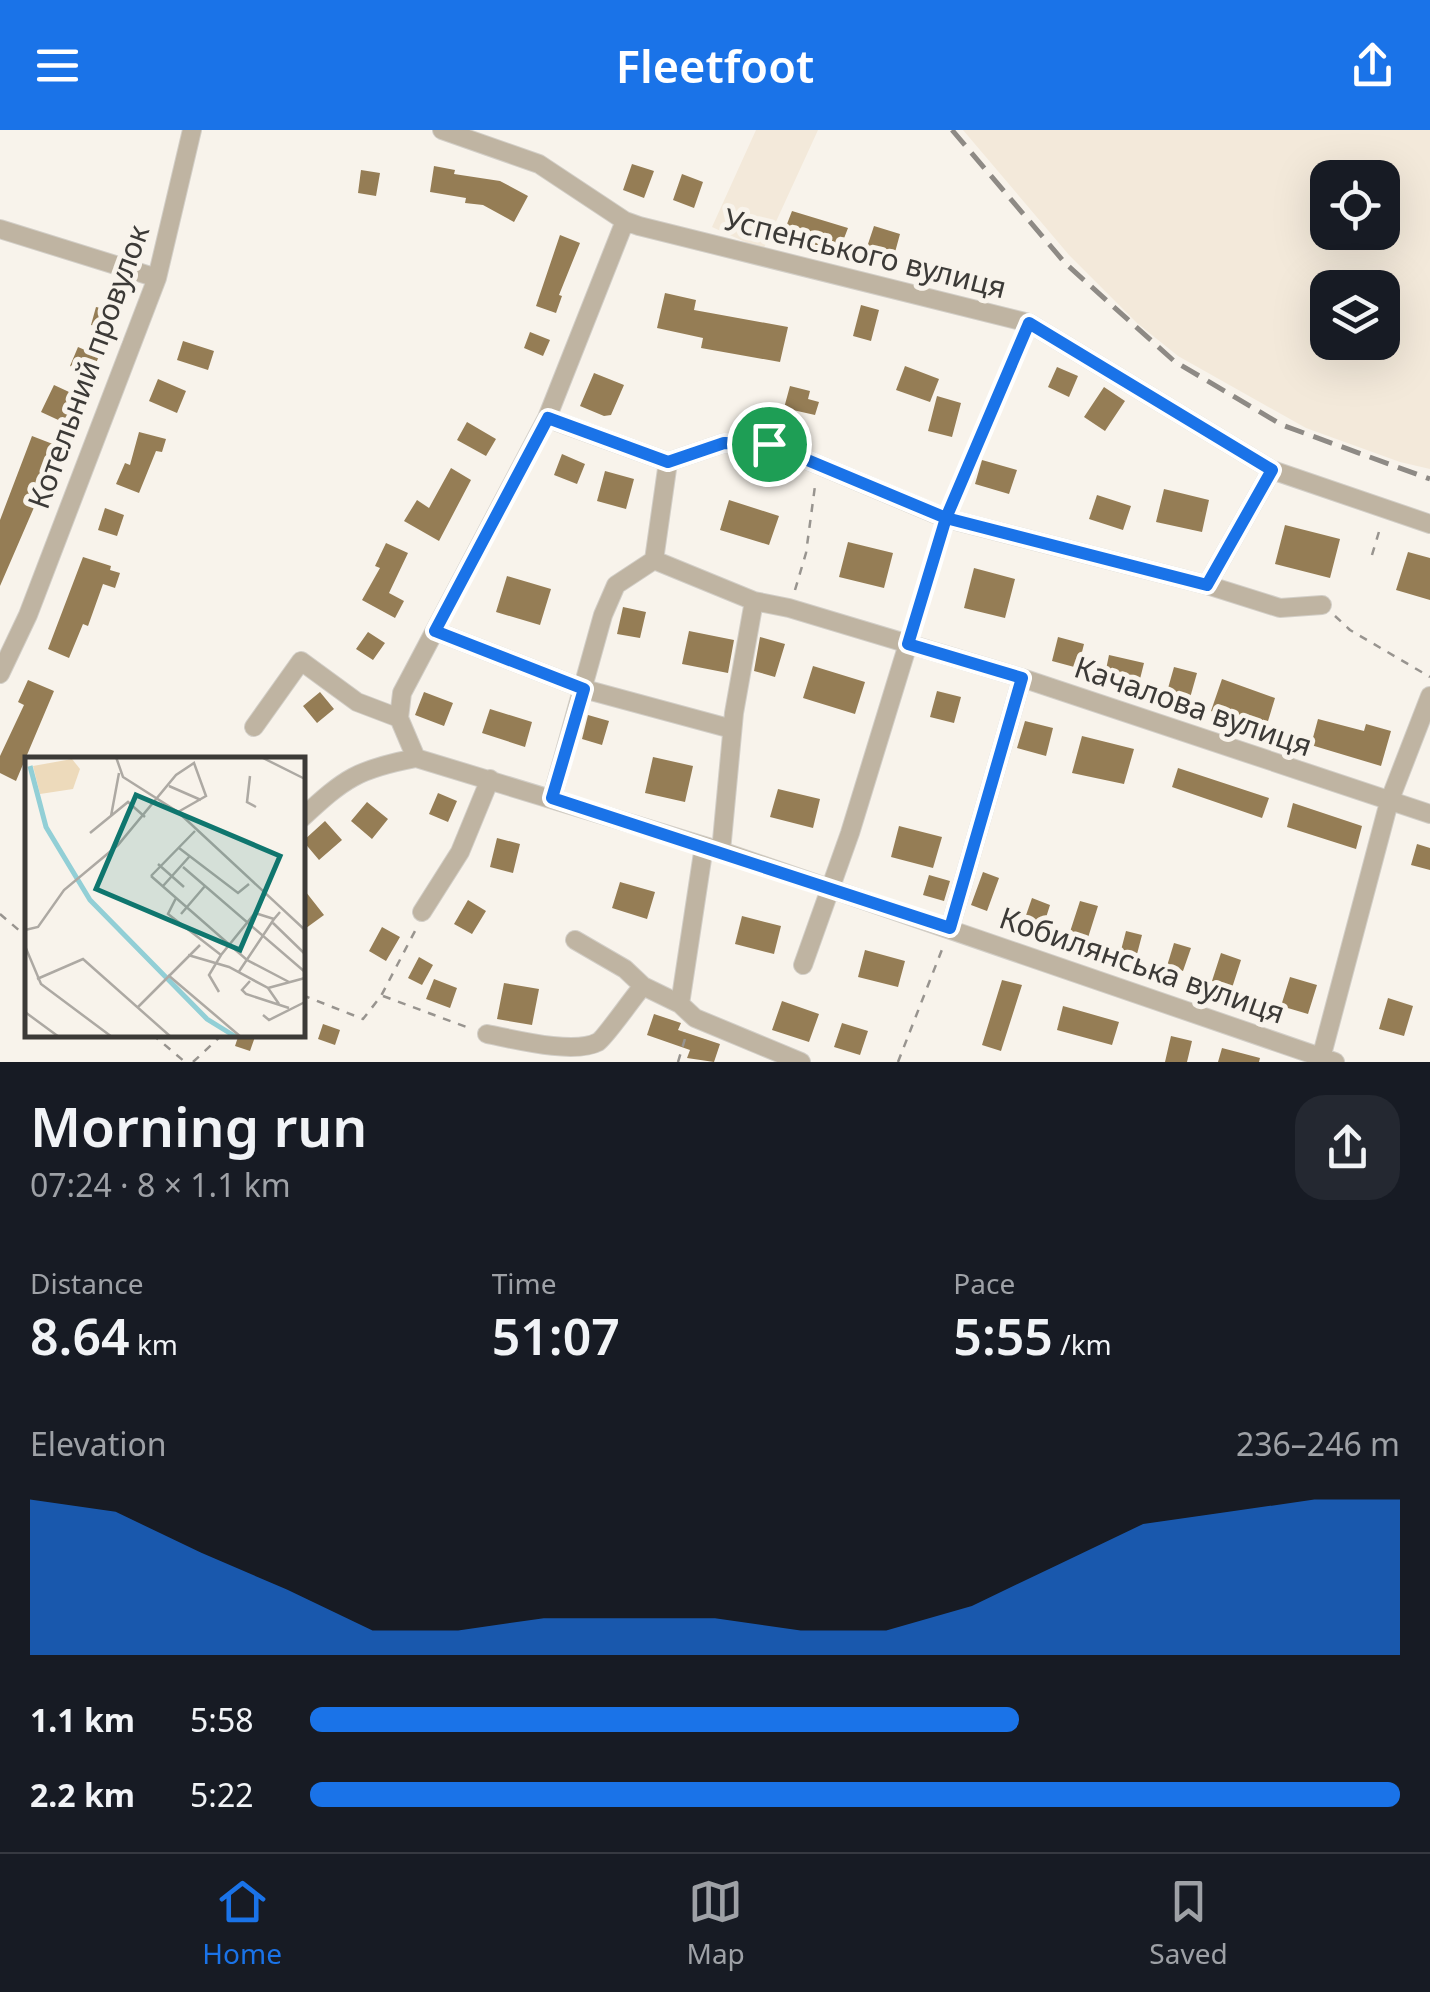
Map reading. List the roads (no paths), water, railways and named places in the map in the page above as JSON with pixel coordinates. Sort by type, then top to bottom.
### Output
[{"type":"street","name":"Котельний провулок","points":[[0,674],[28,615],[158,278],[192,130]]},
{"type":"street","name":"Успенського вулиця","points":[[442,130],[539,164],[625,221],[1029,323],[1272,470],[1430,524]]},
{"type":"street","points":[[305,815],[336,787],[370,767],[416,758],[399,718],[402,693],[548,418],[625,221]]},
{"type":"street","points":[[0,229],[158,278]]},
{"type":"street","points":[[548,418],[668,462],[724,443],[769,444],[946,518],[1207,585],[1280,608],[1322,605]]},
{"type":"street","points":[[552,798],[602,615],[616,585],[654,560],[668,462]]},
{"type":"street","points":[[1207,585],[1272,470]]},
{"type":"street","name":"Качалова вулиця","points":[[654,560],[754,601],[1022,678],[1430,814]]},
{"type":"street","points":[[680,1004],[712,848],[754,601]]},
{"type":"street","points":[[435,631],[584,689],[732,729]]},
{"type":"street","points":[[802,965],[832,889],[908,644]]},
{"type":"street","points":[[254,727],[301,661],[358,702],[399,718]]},
{"type":"street","points":[[950,928],[1022,678]]},
{"type":"street","points":[[1325,1061],[1389,802],[1430,696]]},
{"type":"street","name":"Кобилянська вулиця","points":[[416,758],[712,848],[1325,1061]]},
{"type":"street","points":[[422,912],[460,852],[490,779]]},
{"type":"street","points":[[575,940],[625,968],[643,986],[680,1004],[694,1018],[801,1062]]},
{"type":"street","points":[[487,1034],[579,1046],[600,1042],[643,986]]},
{"type":"railway","points":[[952,130],[1065,263],[1174,361],[1282,425],[1430,479]]}]
